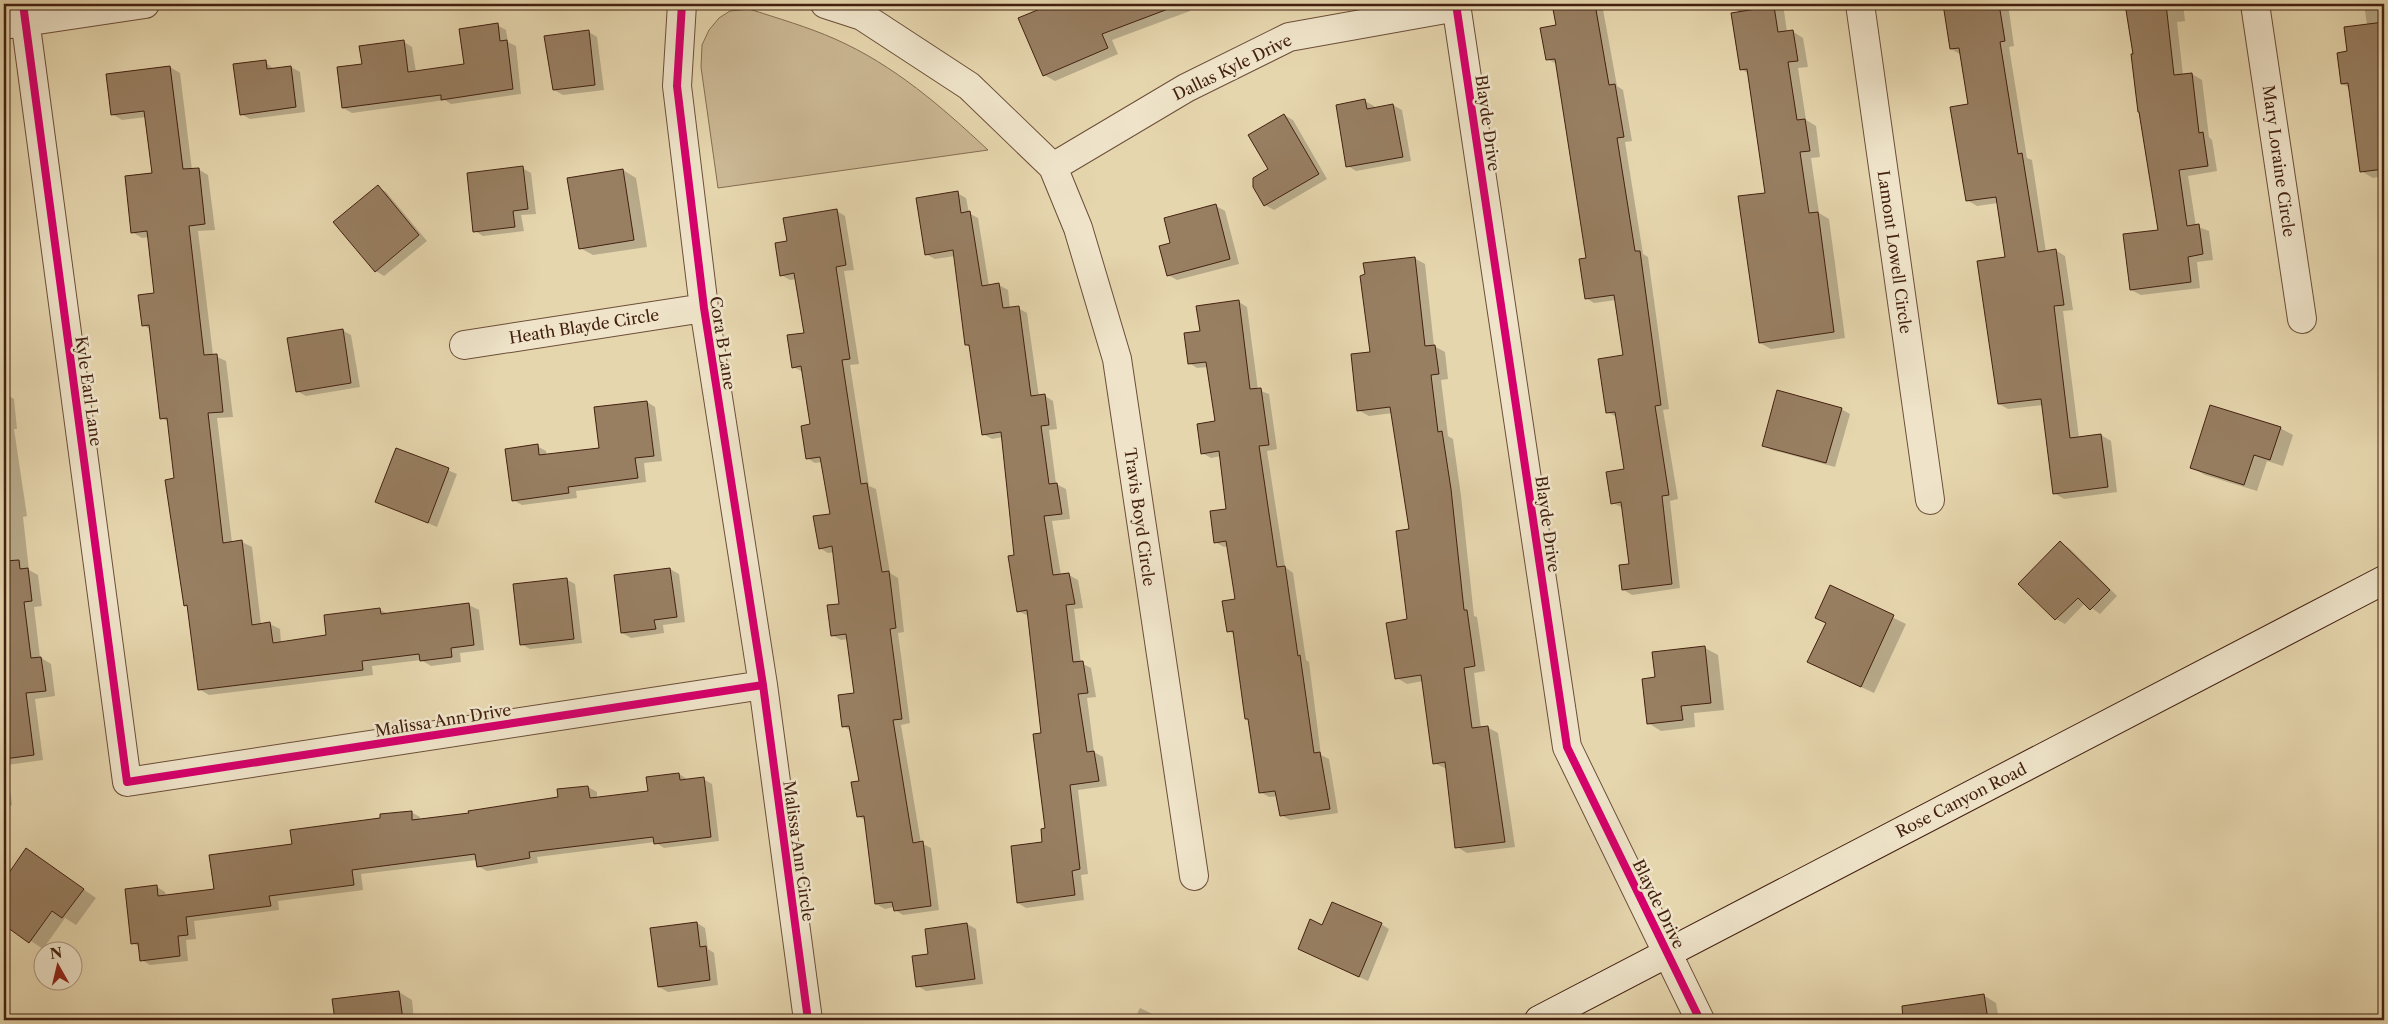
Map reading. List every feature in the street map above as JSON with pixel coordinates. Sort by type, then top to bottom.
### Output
[{"type":"street","points":[[18,17],[146,4]]},
{"type":"street","name":"Cora B Lane","points":[[682,4],[677,86],[704,308],[763,685]]},
{"type":"street","points":[[825,4],[862,16],[969,86],[1053,166]]},
{"type":"street","name":"Lamont Lowell Circle","points":[[1860,4],[1930,500]]},
{"type":"street","name":"Mary Loraine Circle","points":[[2255,4],[2302,318]]},
{"type":"street","name":"Dallas Kyle Drive","points":[[1053,166],[1186,88],[1289,36],[1457,5]]},
{"type":"street","name":"Blayde Drive","points":[[1457,5],[1567,747],[1700,1020]]},
{"type":"street","name":"Kyle Earl Lane","points":[[18,17],[127,782]]},
{"type":"street","name":"Travis Boyd Circle","points":[[1053,166],[1078,228],[1117,359],[1194,876]]},
{"type":"street","name":"Heath Blayde Circle","points":[[464,345],[704,308]]},
{"type":"street","name":"Rose Canyon Road","points":[[1538,1020],[2384,580]]},
{"type":"street","name":"Malissa Ann Drive","points":[[127,782],[763,685]]},
{"type":"street","name":"Malissa Ann Circle","points":[[763,685],[808,1020]]},
{"type":"shaded area","points":[[749,9],[825,35],[857,49],[916,88],[988,150],[718,188],[701,67],[702,45],[709,30],[719,18],[730,11]]},
{"type":"building","points":[[1052,4],[1176,4],[1176,6],[1102,34],[1108,48],[1043,76],[1018,18]]},
{"type":"building","points":[[1552,4],[1595,4],[1609,85],[1615,84],[1624,137],[1617,138],[1635,251],[1640,251],[1661,405],[1655,406],[1669,495],[1662,496],[1672,584],[1622,590],[1619,565],[1629,564],[1621,502],[1611,504],[1606,472],[1624,469],[1615,412],[1606,413],[1598,359],[1623,355],[1614,295],[1585,299],[1579,259],[1586,258],[1555,59],[1546,60],[1540,28],[1556,25]]},
{"type":"building","points":[[1943,4],[1999,4],[2005,41],[2000,42],[2018,154],[2022,153],[2038,252],[2056,249],[2064,305],[2054,306],[2070,438],[2101,434],[2108,487],[2053,494],[2041,399],[1998,404],[1977,261],[2005,257],[1996,197],[1966,201],[1950,107],[1968,104],[1959,48],[1950,49]]},
{"type":"building","points":[[2125,4],[2166,4],[2174,75],[2192,73],[2199,133],[2203,132],[2208,166],[2179,170],[2187,226],[2199,224],[2203,254],[2188,257],[2191,282],[2130,290],[2123,234],[2158,230],[2138,112],[2131,54],[2133,54]]},
{"type":"building","points":[[1774,6],[1778,32],[1793,30],[1798,61],[1788,62],[1797,120],[1805,119],[1810,151],[1800,152],[1809,213],[1818,212],[1834,332],[1759,343],[1738,196],[1765,193],[1747,69],[1740,70],[1731,13]]},
{"type":"building","points":[[2384,22],[2384,169],[2360,172],[2348,83],[2341,84],[2337,53],[2347,51],[2344,27]]},
{"type":"building","points":[[498,23],[500,41],[507,40],[513,89],[441,100],[441,95],[342,108],[337,67],[362,64],[359,46],[404,40],[408,72],[464,64],[459,29]]},
{"type":"building","points":[[589,30],[595,85],[553,90],[544,36]]},
{"type":"building","points":[[266,60],[267,69],[291,66],[296,107],[240,115],[233,64]]},
{"type":"building","points":[[170,66],[183,169],[199,168],[205,224],[189,226],[204,355],[217,354],[223,412],[208,413],[223,543],[242,540],[252,625],[270,622],[273,643],[326,635],[324,615],[380,608],[381,614],[469,603],[474,645],[451,648],[452,657],[420,661],[419,654],[362,661],[363,670],[198,690],[187,605],[184,606],[165,480],[174,478],[167,418],[160,419],[149,325],[142,326],[138,295],[154,293],[147,231],[131,233],[125,176],[152,173],[144,111],[111,115],[106,74]]},
{"type":"building","points":[[1365,99],[1367,109],[1393,104],[1403,157],[1346,167],[1336,105]]},
{"type":"building","points":[[1284,114],[1319,174],[1264,206],[1253,187],[1253,178],[1268,169],[1248,135]]},
{"type":"building","points":[[523,166],[528,209],[513,211],[515,227],[473,232],[467,173]]},
{"type":"building","points":[[623,169],[634,240],[579,249],[567,178]]},
{"type":"building","points":[[378,185],[419,235],[375,272],[333,222]]},
{"type":"building","points":[[958,191],[961,213],[970,211],[982,286],[999,283],[1003,308],[1019,306],[1031,396],[1045,394],[1049,425],[1041,426],[1049,484],[1057,483],[1062,514],[1044,516],[1053,575],[1069,573],[1075,604],[1066,605],[1073,662],[1083,661],[1088,693],[1078,694],[1087,752],[1094,751],[1099,781],[1070,785],[1080,869],[1072,871],[1075,895],[1017,903],[1011,846],[1042,842],[1041,829],[1045,828],[1033,734],[1041,733],[1027,610],[1017,612],[1008,556],[1014,555],[1001,432],[982,435],[969,345],[965,345],[953,250],[925,255],[916,198]]},
{"type":"building","points":[[1216,204],[1230,259],[1167,276],[1159,246],[1170,243],[1164,218]]},
{"type":"building","points":[[837,209],[846,265],[836,267],[850,359],[842,360],[861,484],[867,483],[882,572],[889,571],[896,628],[890,629],[902,719],[893,720],[913,843],[923,841],[931,906],[894,911],[892,902],[875,904],[864,816],[857,817],[851,782],[859,781],[849,726],[842,727],[838,695],[854,693],[846,634],[831,636],[827,605],[839,604],[832,546],[819,549],[813,516],[830,514],[820,457],[806,459],[801,426],[810,424],[801,366],[792,368],[787,335],[804,333],[794,273],[780,276],[775,243],[787,241],[783,218]]},
{"type":"building","points":[[1415,257],[1425,346],[1435,345],[1439,374],[1431,375],[1438,432],[1442,431],[1451,489],[1464,610],[1467,610],[1475,666],[1464,668],[1472,728],[1488,726],[1505,842],[1455,848],[1445,762],[1433,764],[1421,675],[1395,679],[1386,623],[1407,619],[1396,531],[1409,529],[1390,407],[1357,411],[1351,354],[1370,352],[1360,276],[1365,274],[1363,263]]},
{"type":"building","points":[[1239,300],[1250,389],[1261,388],[1269,445],[1259,446],[1277,567],[1285,566],[1314,753],[1320,752],[1330,809],[1280,816],[1275,791],[1259,793],[1248,719],[1245,719],[1233,631],[1227,632],[1222,601],[1235,599],[1226,541],[1214,543],[1210,511],[1226,509],[1219,451],[1201,454],[1197,424],[1215,421],[1206,362],[1188,364],[1184,333],[1200,331],[1196,306]]},
{"type":"building","points":[[343,329],[351,383],[296,392],[287,338]]},
{"type":"building","points":[[1777,390],[1842,408],[1826,463],[1762,446]]},
{"type":"building","points":[[647,401],[654,456],[635,458],[638,478],[568,487],[569,493],[512,501],[505,449],[538,444],[539,455],[599,448],[594,407]]},
{"type":"building","points":[[2210,405],[2281,427],[2270,460],[2254,455],[2244,485],[2190,468]]},
{"type":"building","points":[[396,448],[449,468],[428,523],[375,502]]},
{"type":"building","points":[[2060,541],[2110,590],[2090,610],[2078,598],[2055,620],[2018,584]]},
{"type":"building","points":[[19,560],[20,569],[28,568],[32,601],[24,602],[31,658],[41,657],[46,691],[26,693],[34,755],[4,759],[4,561]]},
{"type":"building","points":[[670,568],[677,617],[654,620],[656,629],[621,633],[614,575]]},
{"type":"building","points":[[567,578],[574,639],[520,645],[513,584]]},
{"type":"building","points":[[1830,585],[1894,615],[1861,687],[1807,662],[1826,623],[1815,618]]},
{"type":"building","points":[[1705,646],[1711,703],[1681,706],[1683,720],[1647,724],[1642,679],[1655,677],[1652,652]]},
{"type":"building","points":[[679,773],[680,780],[704,777],[711,837],[654,844],[653,837],[529,852],[530,858],[477,867],[475,854],[352,870],[354,885],[269,896],[271,906],[186,917],[188,935],[178,936],[180,956],[140,961],[138,943],[131,944],[125,889],[157,885],[158,896],[214,889],[209,855],[292,844],[290,830],[380,818],[380,814],[412,811],[412,820],[469,813],[468,811],[558,797],[557,789],[588,786],[590,798],[648,791],[646,777]]},
{"type":"building","points":[[26,848],[84,889],[62,918],[52,911],[29,943],[4,925],[4,880]]},
{"type":"building","points":[[1332,902],[1382,923],[1359,977],[1298,949],[1310,919],[1322,925]]},
{"type":"building","points":[[697,922],[700,947],[706,946],[710,980],[658,987],[650,928]]},
{"type":"building","points":[[967,923],[975,979],[916,987],[912,956],[928,954],[925,929]]},
{"type":"building","points":[[399,991],[403,1020],[335,1020],[332,999]]},
{"type":"building","points":[[1984,994],[1988,1020],[1903,1020],[1902,1006]]},
{"type":"cycle path","points":[[23,4],[127,782],[763,685]]},
{"type":"cycle path","points":[[682,4],[677,86],[704,308],[763,685],[808,1020]]},
{"type":"cycle path","points":[[1456,4],[1567,747],[1700,1020]]}]
